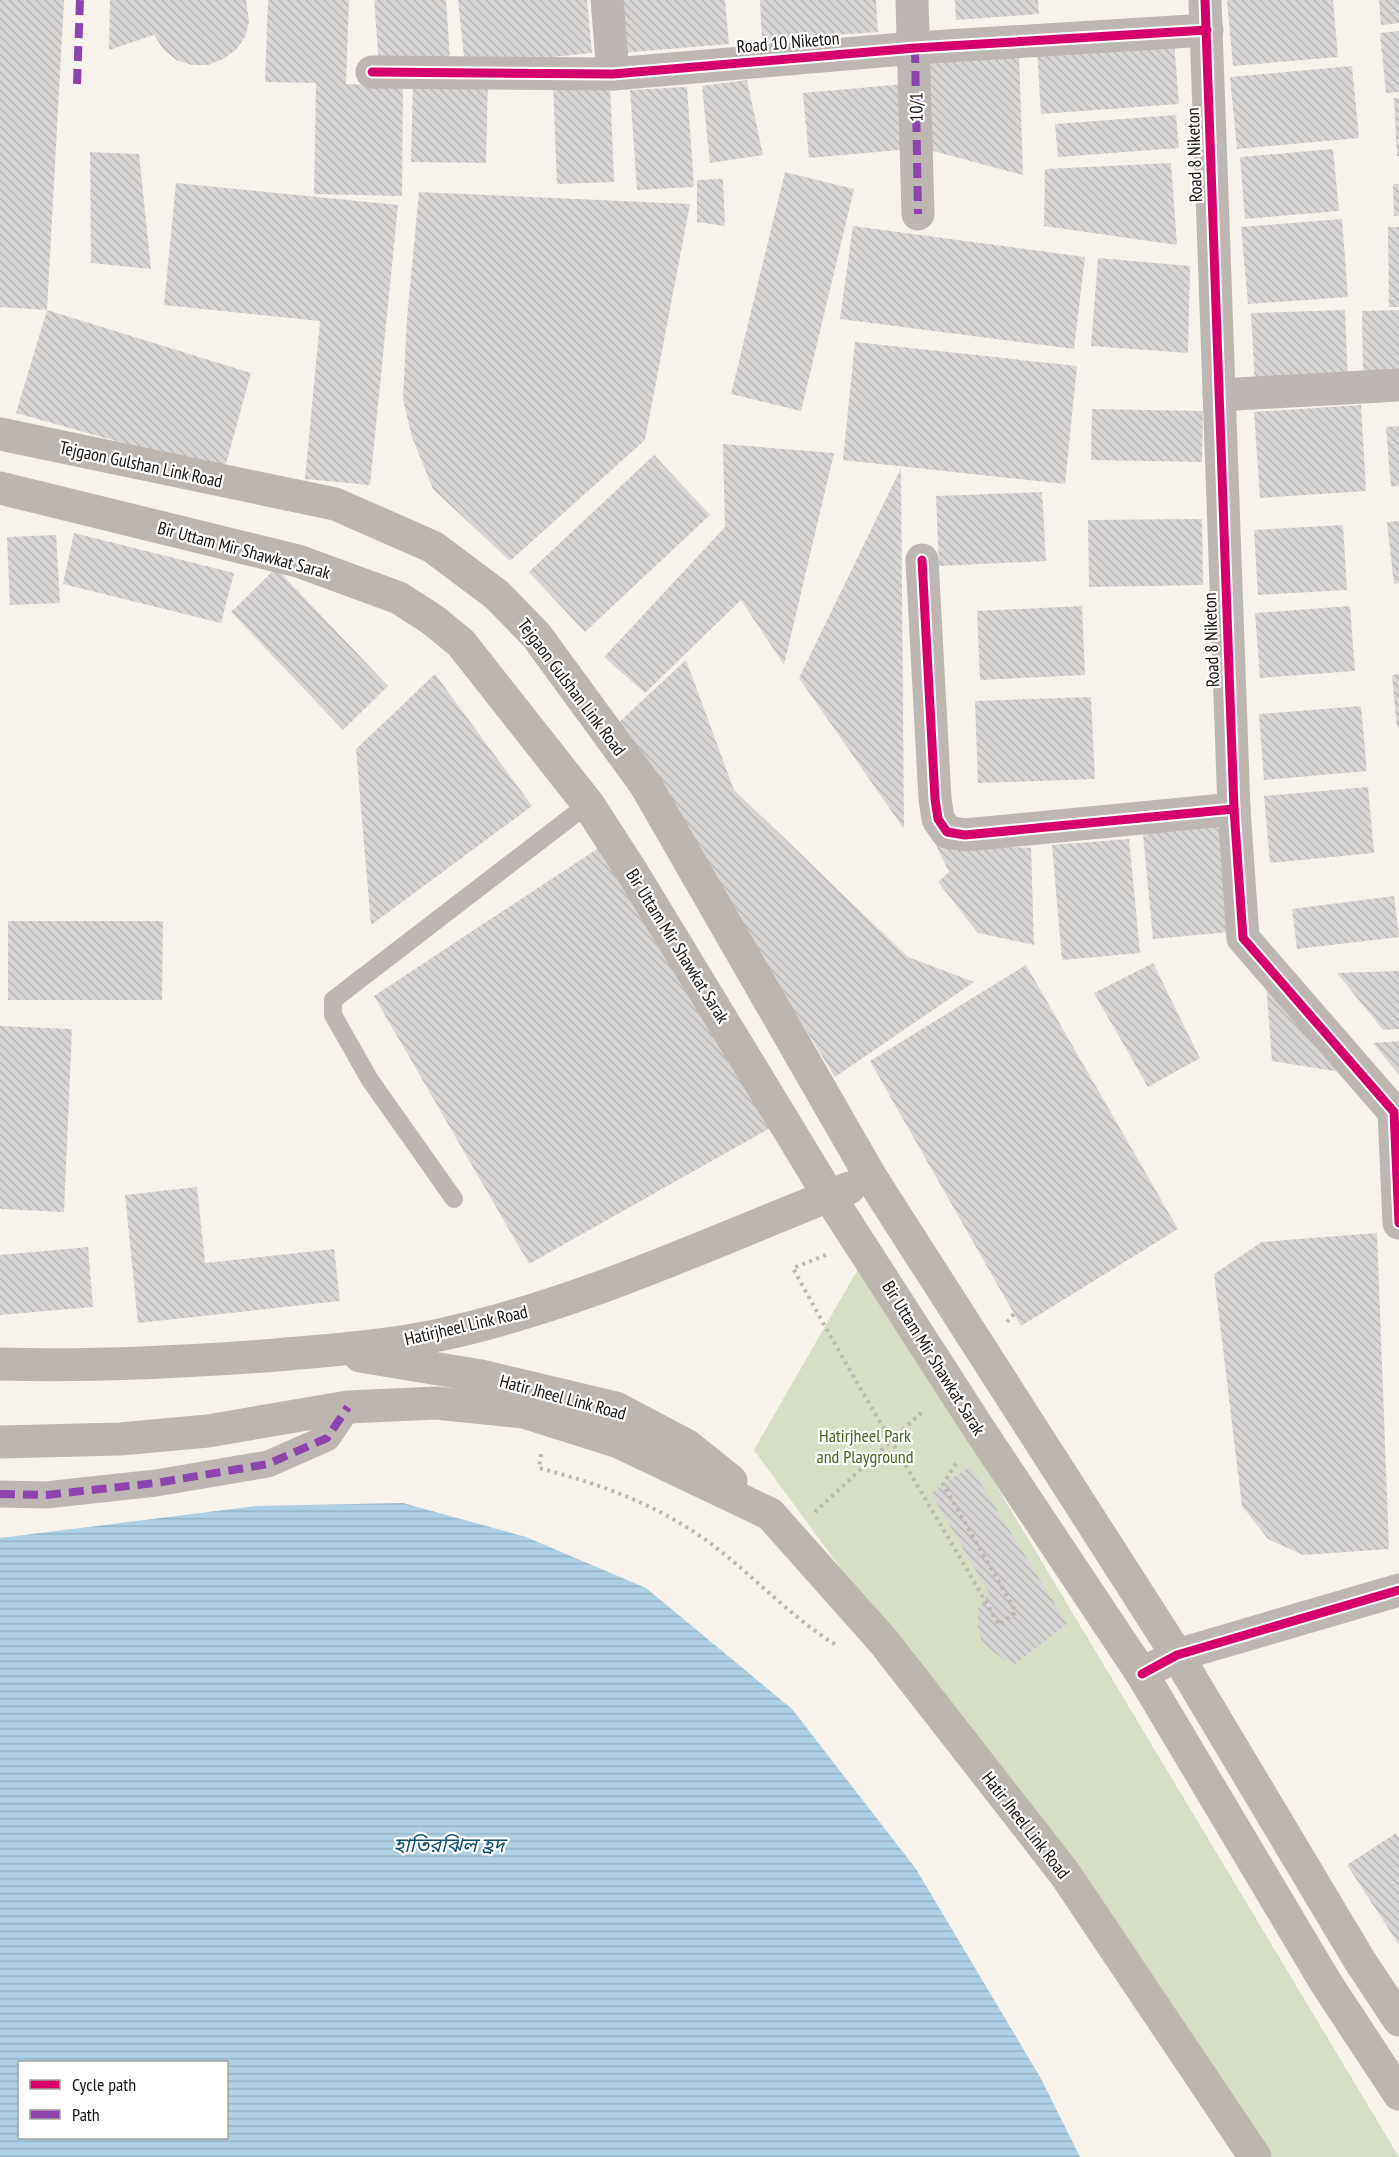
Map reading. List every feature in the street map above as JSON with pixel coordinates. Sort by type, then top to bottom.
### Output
[{"type":"main road","name":"Tejgaon Gulshan Link Road","points":[[0,434],[335,504],[433,548],[497,595],[536,635],[645,784],[872,1179],[1177,1655],[1360,1961],[1399,2020]]},
{"type":"main road","name":"Bir Uttam Mir Shawkat Sarak","points":[[0,488],[298,561],[399,598],[433,620],[461,643],[588,804],[696,975],[829,1196],[979,1429],[1142,1674],[1326,1983],[1399,2094]]},
{"type":"main road","name":"Hatirjheel Link Road","points":[[0,1364],[165,1364],[326,1351],[443,1334],[534,1310],[674,1258],[872,1179]]},
{"type":"main road","name":"Hatir Jheel Link Road","points":[[326,1351],[481,1376],[616,1408],[686,1445],[770,1514],[851,1602],[1065,1874],[1255,2157]]},
{"type":"main road","name":"Hatir Jheel Link Road","points":[[0,1442],[109,1440],[208,1431],[348,1407],[436,1403],[524,1412],[619,1442],[770,1514]]},
{"type":"street","points":[[607,0],[613,74]]},
{"type":"street","name":"10/1","points":[[912,0],[918,214]]},
{"type":"street","name":"Road 10 Niketon","points":[[372,72],[613,74],[915,48],[1206,15]]},
{"type":"street","name":"Road 8 Niketon","points":[[1206,15],[1234,809],[1243,938],[1394,1112],[1399,1223]]},
{"type":"street","points":[[1219,395],[1399,385]]},
{"type":"street","points":[[922,560],[935,799],[939,819],[947,832],[965,835],[1234,809]]},
{"type":"street","points":[[0,1494],[46,1494],[156,1483],[268,1464],[327,1438],[348,1407]]},
{"type":"street","points":[[1142,1674],[1177,1655],[1399,1590]]},
{"type":"lane","points":[[454,1199],[370,1080],[333,1015],[333,1000],[588,804]]},
{"type":"path","points":[[860,1242],[794,1268],[839,1354],[893,1441],[999,1625],[1016,1612],[942,1484],[979,1429]]},
{"type":"path","points":[[1000,1330],[1014,1314]]},
{"type":"path","points":[[813,1513],[925,1409]]},
{"type":"path","points":[[541,1448],[539,1468],[580,1478],[638,1500],[700,1536],[806,1627],[836,1646]]},
{"type":"green space","name":"Hatirjheel Park and Playground","points":[[862,1262],[1399,2157],[1272,2157],[754,1450]]},
{"type":"water","name":"হাতিরঝিল হ্রদ","points":[[403,1503],[526,1537],[646,1588],[792,1709],[916,1869],[1040,2077],[1080,2157],[0,2157],[0,1538],[257,1506]]},
{"type":"building","points":[[0,0],[64,0],[47,310],[0,307]]},
{"type":"building","points":[[110,0],[246,0],[249,22],[245,37],[236,50],[208,65],[192,65],[176,60],[163,49],[154,35],[109,50]]},
{"type":"building","points":[[268,0],[349,0],[346,84],[403,86],[402,196],[314,194],[316,83],[265,82]]},
{"type":"building","points":[[374,0],[446,0],[450,58],[379,63]]},
{"type":"building","points":[[458,0],[587,0],[592,53],[465,66]]},
{"type":"building","points":[[617,0],[725,0],[729,44],[621,53]]},
{"type":"building","points":[[760,0],[876,0],[878,32],[762,40]]},
{"type":"building","points":[[955,0],[1038,0],[1039,14],[956,20]]},
{"type":"building","points":[[1227,0],[1333,0],[1338,57],[1233,66]]},
{"type":"building","points":[[1379,0],[1399,0],[1399,23],[1381,25]]},
{"type":"building","points":[[1399,31],[1399,92],[1386,93],[1380,33]]},
{"type":"building","points":[[1174,41],[1179,104],[1041,114],[1037,50]]},
{"type":"building","points":[[1019,53],[1023,175],[922,148],[928,56]]},
{"type":"building","points":[[1352,66],[1359,138],[1237,149],[1230,77]]},
{"type":"building","points":[[413,79],[488,81],[486,163],[411,162]]},
{"type":"building","points":[[747,80],[763,155],[710,163],[702,86]]},
{"type":"building","points":[[610,83],[614,182],[557,184],[553,84]]},
{"type":"building","points":[[916,83],[922,148],[809,158],[803,93]]},
{"type":"building","points":[[687,87],[694,187],[637,190],[630,90]]},
{"type":"building","points":[[1394,98],[1399,98],[1399,156],[1397,156]]},
{"type":"building","points":[[1176,115],[1179,148],[1058,157],[1055,124]]},
{"type":"building","points":[[1333,149],[1339,211],[1245,219],[1240,157]]},
{"type":"building","points":[[90,152],[139,154],[151,269],[91,263]]},
{"type":"building","points":[[1171,163],[1177,245],[1044,226],[1045,169]]},
{"type":"building","points":[[785,172],[854,189],[801,411],[731,394]]},
{"type":"building","points":[[723,179],[725,226],[697,222],[697,180]]},
{"type":"building","points":[[176,183],[398,205],[370,485],[305,479],[320,321],[164,305]]},
{"type":"building","points":[[1393,184],[1399,184],[1399,216],[1394,216]]},
{"type":"building","points":[[419,192],[690,204],[645,440],[510,561],[433,489],[412,437],[403,399],[407,318]]},
{"type":"building","points":[[1342,219],[1348,297],[1248,304],[1241,227]]},
{"type":"building","points":[[853,226],[1085,257],[1074,349],[840,319]]},
{"type":"building","points":[[1388,227],[1399,227],[1399,307],[1389,307]]},
{"type":"building","points":[[1098,258],[1190,266],[1188,353],[1091,346]]},
{"type":"building","points":[[47,310],[251,373],[224,471],[16,413]]},
{"type":"building","points":[[1345,310],[1348,383],[1255,386],[1251,313]]},
{"type":"building","points":[[1399,310],[1399,381],[1363,381],[1362,311]]},
{"type":"building","points":[[855,342],[1077,366],[1065,484],[843,460]]},
{"type":"building","points":[[1361,405],[1366,491],[1260,498],[1254,412]]},
{"type":"building","points":[[1092,409],[1203,411],[1202,462],[1091,460]]},
{"type":"building","points":[[1399,426],[1399,486],[1391,487],[1386,427]]},
{"type":"building","points":[[723,444],[834,453],[784,665],[741,600],[645,693],[604,657],[725,527]]},
{"type":"building","points":[[654,455],[710,515],[585,632],[529,572]]},
{"type":"building","points":[[901,468],[904,829],[799,678]]},
{"type":"building","points":[[1042,492],[1046,561],[939,566],[936,496]]},
{"type":"building","points":[[1202,519],[1203,585],[1089,587],[1088,520]]},
{"type":"building","points":[[1399,521],[1399,583],[1394,584],[1387,522]]},
{"type":"building","points":[[1343,525],[1347,590],[1258,595],[1254,530]]},
{"type":"building","points":[[74,533],[234,573],[221,623],[63,584]]},
{"type":"building","points":[[56,535],[60,603],[10,605],[7,537]]},
{"type":"building","points":[[276,568],[388,686],[343,730],[231,612]]},
{"type":"building","points":[[1082,606],[1085,675],[980,680],[977,611]]},
{"type":"building","points":[[1350,606],[1355,671],[1260,678],[1255,613]]},
{"type":"building","points":[[686,660],[734,790],[908,957],[974,982],[835,1077],[617,724]]},
{"type":"building","points":[[435,674],[532,806],[371,925],[356,749]]},
{"type":"building","points":[[1399,674],[1399,727],[1397,728],[1392,675]]},
{"type":"building","points":[[1091,697],[1095,779],[978,783],[975,701]]},
{"type":"building","points":[[1361,706],[1367,771],[1264,780],[1259,714]]},
{"type":"building","points":[[1368,787],[1374,853],[1270,863],[1264,796]]},
{"type":"building","points":[[1219,817],[1230,932],[1153,939],[1142,824]]},
{"type":"building","points":[[1129,839],[1140,953],[1062,960],[1052,845]]},
{"type":"building","points":[[935,843],[1031,848],[1034,945],[978,933],[938,882],[949,872]]},
{"type":"building","points":[[603,845],[772,1127],[529,1264],[374,996]]},
{"type":"building","points":[[1394,896],[1399,937],[1297,949],[1292,909]]},
{"type":"building","points":[[8,921],[163,921],[162,1000],[8,1000]]},
{"type":"building","points":[[1153,963],[1200,1058],[1148,1087],[1094,993]]},
{"type":"building","points":[[1026,965],[1178,1229],[1021,1326],[870,1061]]},
{"type":"building","points":[[1265,969],[1359,1075],[1272,1061]]},
{"type":"building","points":[[1399,971],[1399,1029],[1383,1030],[1337,973]]},
{"type":"building","points":[[0,1026],[72,1029],[64,1212],[0,1209]]},
{"type":"building","points":[[1399,1041],[1399,1075],[1373,1043]]},
{"type":"building","points":[[197,1187],[205,1263],[334,1249],[340,1301],[138,1323],[125,1195]]},
{"type":"building","points":[[1377,1233],[1389,1549],[1303,1555],[1268,1539],[1242,1506],[1214,1274],[1262,1242]]},
{"type":"building","points":[[88,1247],[93,1307],[0,1315],[0,1255]]},
{"type":"building","points":[[970,1466],[1067,1624],[1015,1664],[1004,1660],[982,1642],[978,1627],[978,1608],[989,1593],[931,1493]]},
{"type":"building","points":[[1396,1833],[1399,1838],[1399,1945],[1347,1865]]},
{"type":"marked path","points":[[77,84],[80,0]]},
{"type":"marked path","points":[[915,48],[918,214]]},
{"type":"marked path","points":[[0,1494],[46,1495],[156,1483],[268,1464],[327,1438],[348,1407]]},
{"type":"cycle path","points":[[1205,0],[1234,809],[1243,938],[1394,1112],[1399,1223]]},
{"type":"cycle path","points":[[372,72],[613,74],[915,48],[1207,30]]},
{"type":"cycle path","points":[[922,560],[935,799],[938,819],[947,832],[965,835],[1234,809]]},
{"type":"cycle path","points":[[1142,1674],[1177,1655],[1399,1590]]}]
